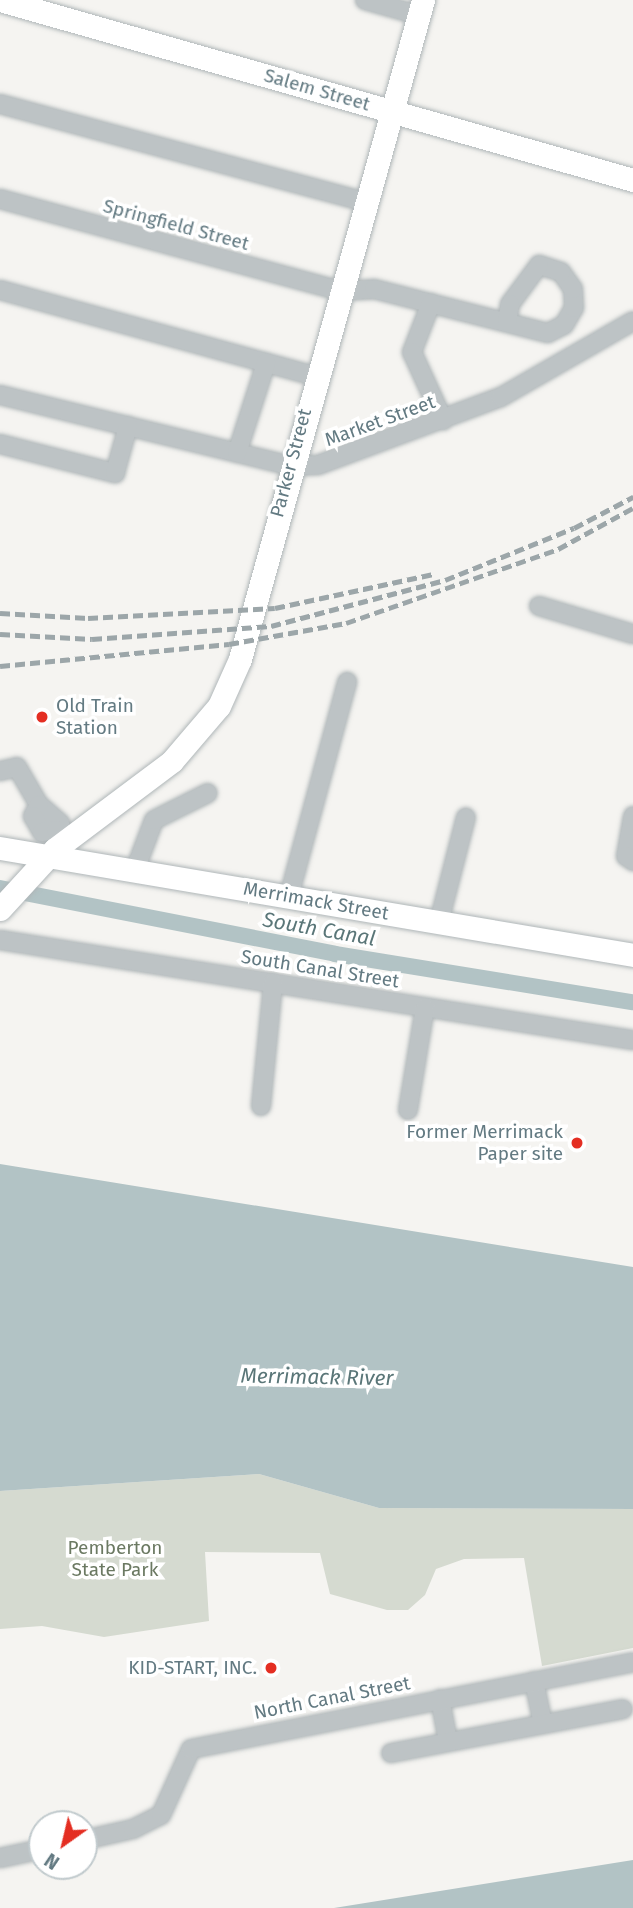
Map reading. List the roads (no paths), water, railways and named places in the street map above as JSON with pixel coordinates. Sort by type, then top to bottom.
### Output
[{"type":"main road","name":"Salem Street","points":[[0,0],[633,180]]},
{"type":"main road","name":"Parker Street","points":[[0,909],[51,849],[162,770],[219,706],[240,659],[315,376],[421,7]]},
{"type":"main road","name":"Merrimack Street","points":[[0,848],[51,849],[135,870],[633,955]]},
{"type":"street","points":[[365,0],[421,7]]},
{"type":"street","points":[[0,104],[365,202]]},
{"type":"street","name":"Springfield Street","points":[[0,199],[341,291],[373,289],[507,322]]},
{"type":"street","points":[[0,289],[315,376]]},
{"type":"street","points":[[430,303],[412,352],[443,420]]},
{"type":"street","name":"Market Street","points":[[0,395],[291,466],[362,452],[501,397],[633,321]]},
{"type":"street","points":[[237,453],[266,363]]},
{"type":"street","points":[[0,444],[115,473],[128,426]]},
{"type":"street","points":[[539,606],[633,634]]},
{"type":"street","points":[[289,897],[347,682]]},
{"type":"street","points":[[0,771],[18,767],[39,805],[33,816],[51,849]]},
{"type":"street","points":[[135,870],[153,820],[208,793]]},
{"type":"street","points":[[633,816],[626,856],[633,861]]},
{"type":"street","points":[[439,922],[466,817]]},
{"type":"street","name":"South Canal Street","points":[[0,940],[633,1040]]},
{"type":"street","points":[[261,1106],[273,983]]},
{"type":"street","points":[[408,1110],[425,1007]]},
{"type":"street","name":"North Canal Street","points":[[98,1837],[134,1829],[161,1815],[191,1749],[633,1662]]},
{"type":"street","points":[[534,1681],[543,1724]]},
{"type":"street","points":[[440,1699],[448,1741]]},
{"type":"street","points":[[391,1753],[622,1709]]},
{"type":"street","points":[[0,1857],[28,1852]]},
{"type":"water","name":"Merrimack River","points":[[0,1164],[633,1267],[633,1509],[379,1508],[259,1474],[0,1491]]},
{"type":"water","points":[[633,1860],[633,1908],[334,1908]]},
{"type":"waterway","name":"South Canal","points":[[0,888],[335,954],[633,1002]]},
{"type":"railway","points":[[0,634],[92,639],[271,626],[445,580],[574,528],[633,497]]},
{"type":"railway","points":[[0,666],[229,644],[346,623],[558,549],[633,508]]},
{"type":"railway","points":[[0,613],[88,618],[275,608],[433,574]]},
{"type":"place","name":"Old Train Station","points":[[42,717]]},
{"type":"place","name":"Former Merrimack Paper site","points":[[577,1143]]},
{"type":"place","name":"KID-START, INC.","points":[[271,1668]]},
{"type":"park label","name":"Pemberton State Park","points":[[115,1559]]}]
